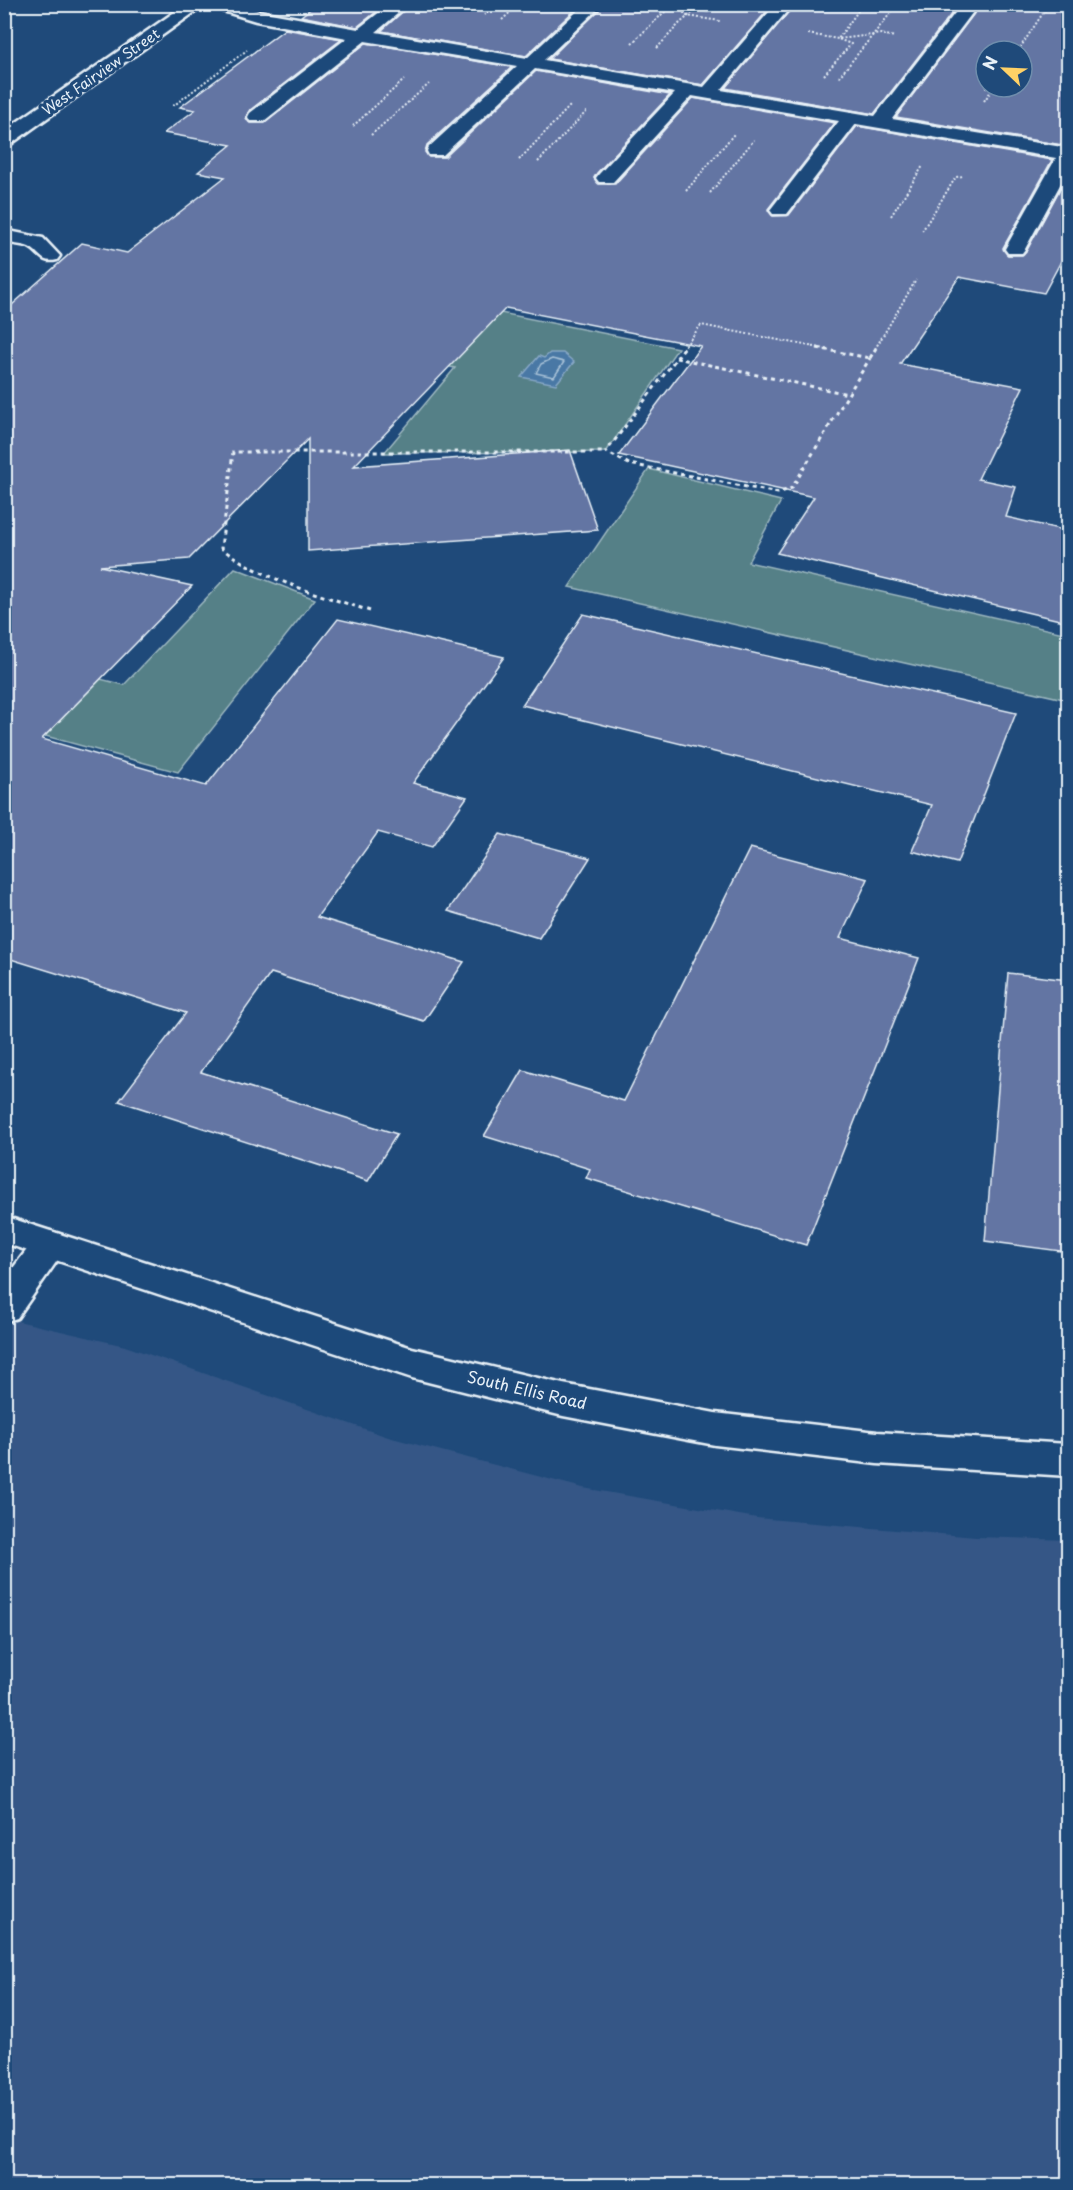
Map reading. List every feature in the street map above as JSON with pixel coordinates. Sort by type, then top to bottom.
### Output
[{"type":"street","name":"West Fairview Street","points":[[4,140],[198,4]]},
{"type":"street","points":[[219,4],[256,16],[438,49],[1068,154],[1015,249]]},
{"type":"street","points":[[257,117],[401,4]]},
{"type":"street","points":[[436,151],[595,4]]},
{"type":"street","points":[[708,94],[785,4]]},
{"type":"street","points":[[879,123],[971,4]]},
{"type":"street","points":[[289,22],[309,6]]},
{"type":"street","points":[[359,15],[383,19]]},
{"type":"street","points":[[606,178],[687,91]]},
{"type":"street","points":[[780,210],[851,118]]},
{"type":"street","points":[[4,236],[36,242],[50,256],[14,259]]},
{"type":"street","name":"South Ellis Road","points":[[4,1228],[412,1363],[563,1400],[715,1429],[877,1448],[1068,1460]]},
{"type":"street","points":[[4,1308],[50,1245]]},
{"type":"path","points":[[484,15],[496,4]]},
{"type":"path","points":[[502,20],[519,4]]},
{"type":"path","points":[[675,4],[687,16],[838,39],[851,44],[818,82]]},
{"type":"path","points":[[838,39],[863,4]]},
{"type":"path","points":[[837,79],[898,4]]},
{"type":"path","points":[[1026,39],[1049,4]]},
{"type":"path","points":[[838,39],[880,34],[937,48]]},
{"type":"path","points":[[353,126],[438,49]]},
{"type":"path","points":[[173,106],[247,50]]},
{"type":"path","points":[[371,135],[464,53]]},
{"type":"path","points":[[519,160],[599,76]]},
{"type":"path","points":[[538,162],[618,79]]},
{"type":"path","points":[[687,191],[760,103]]},
{"type":"path","points":[[710,193],[781,106]]},
{"type":"path","points":[[891,216],[945,134]]},
{"type":"path","points":[[922,231],[956,177],[969,176],[992,142]]},
{"type":"path","points":[[370,611],[234,560],[221,548],[233,452],[606,452],[629,464],[778,493],[792,488],[916,280]]},
{"type":"path","points":[[606,452],[701,325],[870,358]]},
{"type":"path","points":[[676,358],[848,393]]},
{"type":"shaded area","points":[[5,1318],[125,1346],[388,1437],[583,1488],[757,1518],[976,1537],[1068,1540],[1068,2185],[5,2186]]},
{"type":"green space","points":[[273,268],[678,348],[606,452],[384,453],[455,368],[217,318]]},
{"type":"green space","points":[[649,469],[781,501],[748,562],[1068,634],[1068,700],[569,587]]},
{"type":"green space","points":[[235,568],[315,599],[178,772],[5,725],[4,655],[124,685]]},
{"type":"water","points":[[550,353],[563,353],[574,362],[556,384],[521,377],[539,356],[544,358]]},
{"type":"building","points":[[317,4],[386,4],[357,27],[301,16]]},
{"type":"building","points":[[411,4],[581,4],[526,56],[381,31]]},
{"type":"building","points":[[605,4],[657,4],[708,12],[716,4],[773,4],[703,85],[549,59]]},
{"type":"building","points":[[795,4],[959,4],[874,114],[725,88]]},
{"type":"building","points":[[981,4],[1068,4],[1068,146],[896,117]]},
{"type":"building","points":[[285,29],[342,39],[249,111],[246,118],[250,123],[265,123],[366,43],[512,67],[427,145],[425,152],[429,157],[445,157],[536,71],[670,95],[597,173],[594,178],[599,184],[615,184],[693,98],[835,123],[768,209],[773,216],[789,215],[857,126],[1052,160],[1003,248],[1008,255],[1022,255],[1027,250],[1068,174],[1068,248],[1044,293],[959,277],[900,364],[1023,387],[978,479],[1016,487],[1006,517],[1068,531],[1068,622],[777,553],[814,497],[619,455],[701,346],[506,308],[354,466],[570,450],[598,530],[308,551],[308,439],[189,559],[100,566],[192,586],[42,739],[206,786],[338,619],[504,657],[413,783],[467,797],[432,847],[378,832],[317,917],[464,962],[424,1021],[271,973],[201,1072],[397,1134],[368,1181],[119,1101],[186,1013],[4,957],[4,312],[82,243],[127,253],[225,177],[198,172],[231,145],[164,133],[195,110],[180,107]]},
{"type":"building","points":[[583,614],[1016,713],[957,863],[912,851],[932,805],[522,705]]},
{"type":"building","points":[[500,834],[590,858],[539,938],[448,911]]},
{"type":"building","points":[[750,848],[868,879],[840,938],[919,958],[806,1245],[586,1178],[590,1169],[484,1136],[523,1070],[624,1101]]},
{"type":"building","points":[[1008,973],[1068,980],[1068,1252],[985,1241]]}]
